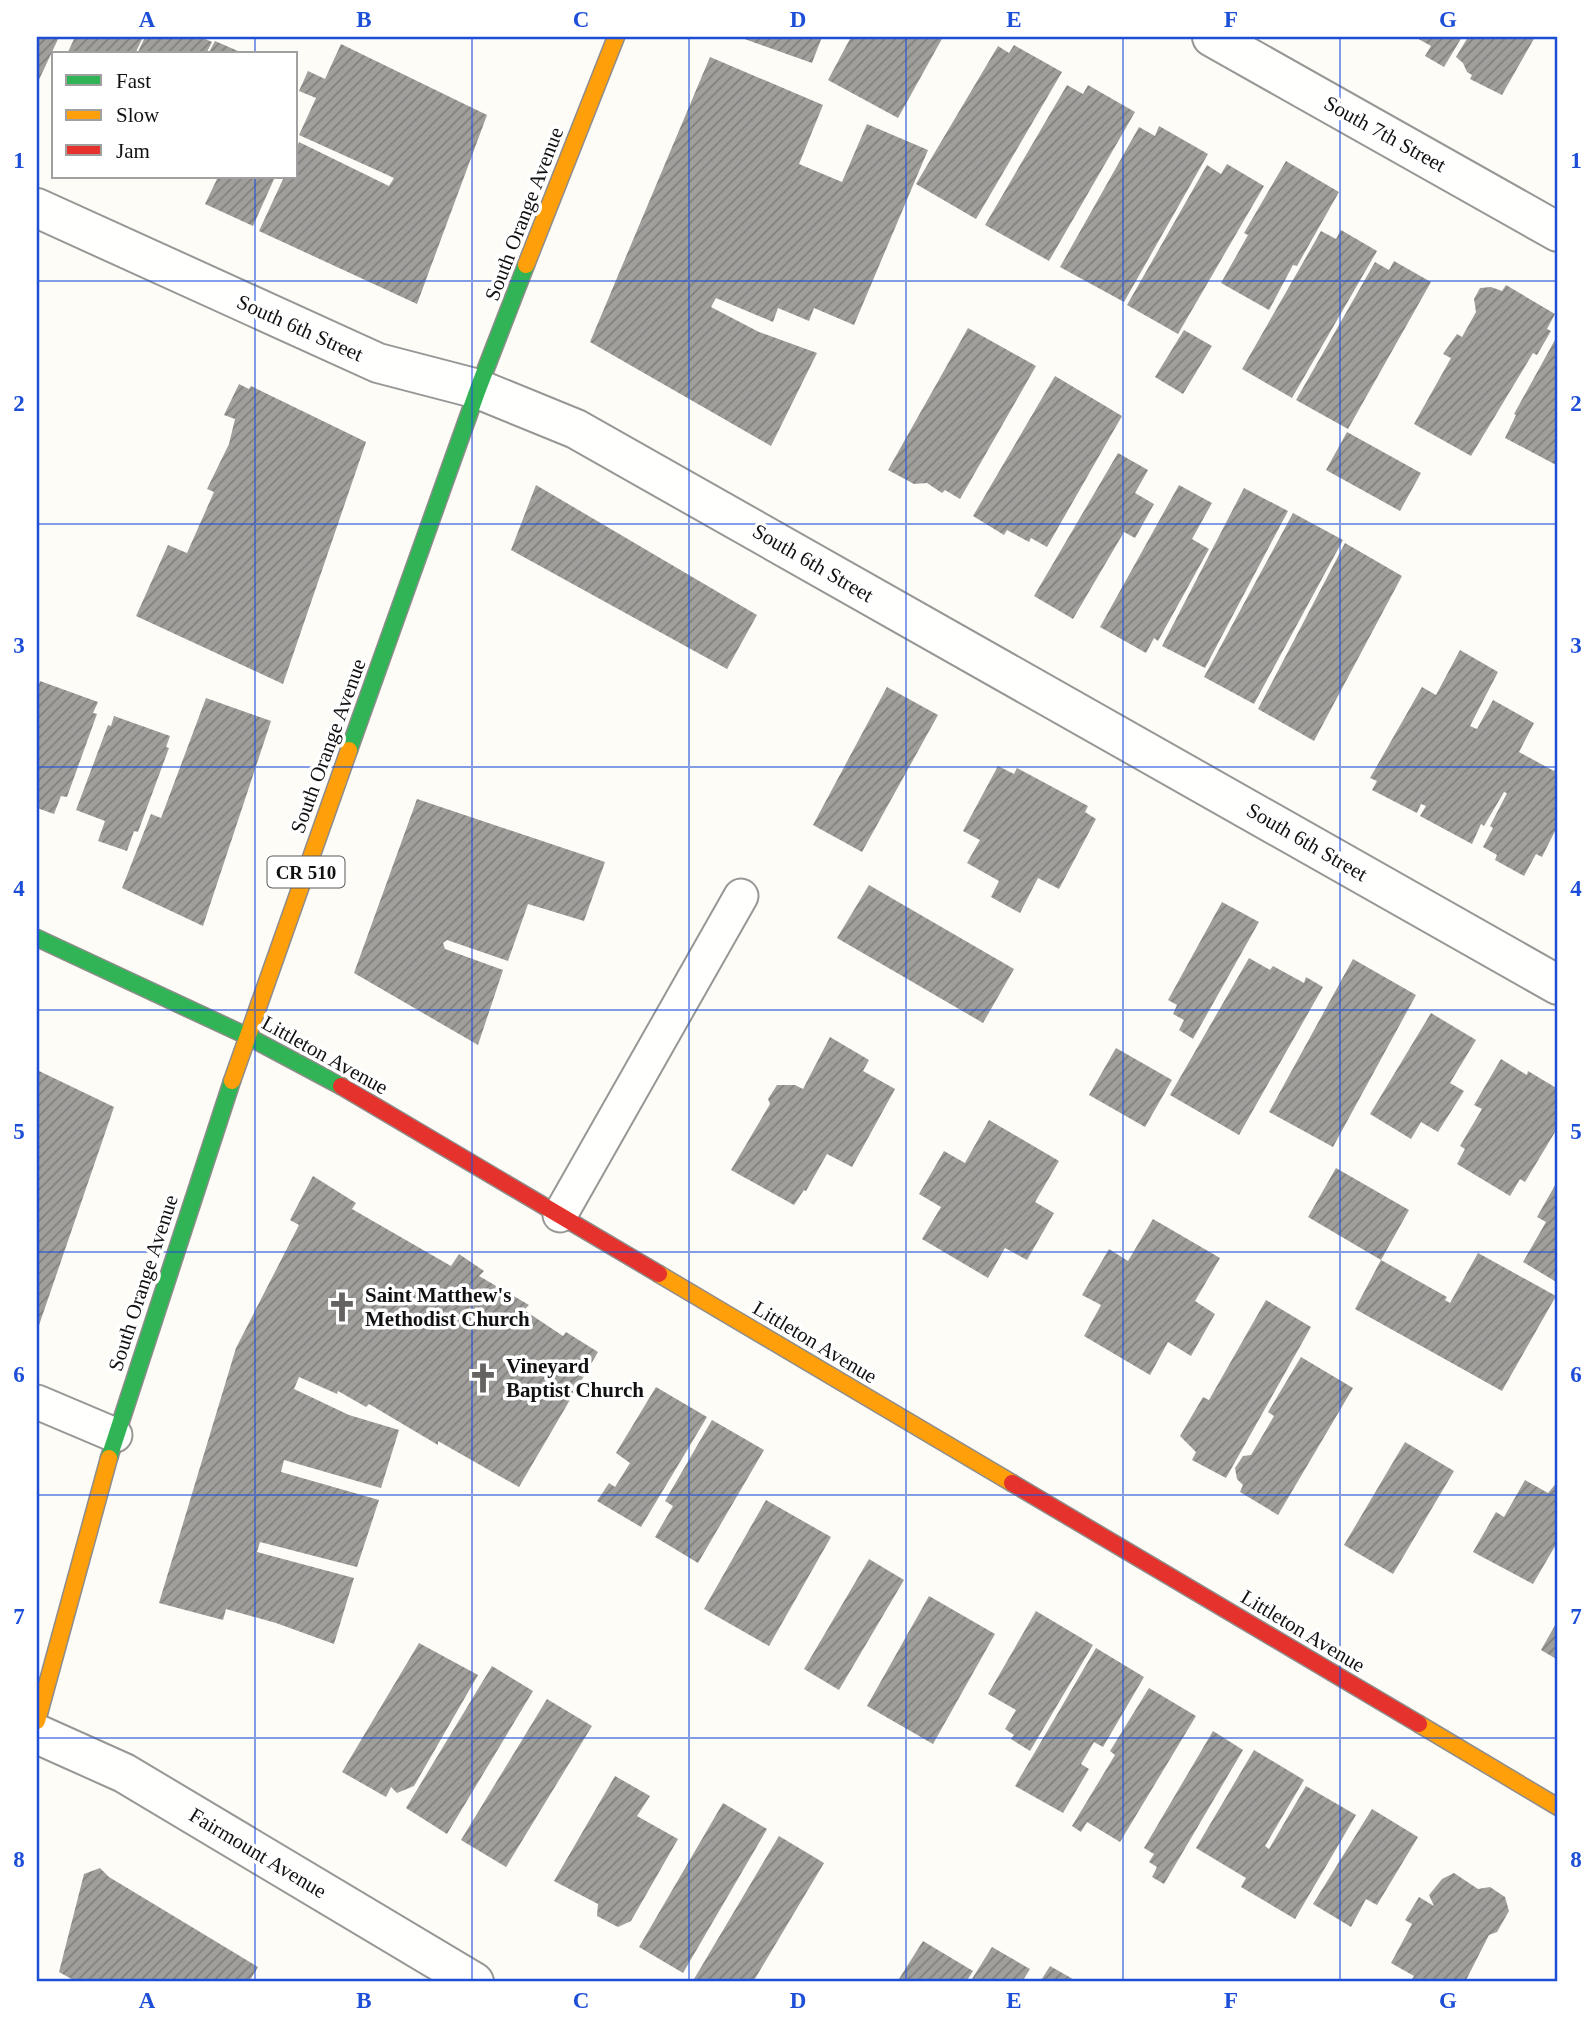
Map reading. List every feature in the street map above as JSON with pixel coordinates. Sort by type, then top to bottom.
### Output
[{"type":"main road","name":"South Orange Avenue","points":[[39,1702],[115,1435],[247,1036],[478,389],[616,37]]},
{"type":"main road","name":"Littleton Avenue","points":[[37,938],[247,1036],[331,1080],[1558,1807]]},
{"type":"street","name":"South 7th Street","points":[[1212,37],[1558,232]]},
{"type":"street","name":"South 6th Street","points":[[37,208],[378,363],[478,389],[576,429],[1558,985]]},
{"type":"street","name":"Fairmount Avenue","points":[[37,1734],[124,1773],[474,1982]]},
{"type":"lane","points":[[560,1216],[741,896]]},
{"type":"lane","points":[[37,1402],[115,1435]]},
{"type":"building","points":[[37,37],[59,37],[37,84]]},
{"type":"building","points":[[75,37],[143,37],[136,52],[68,52]]},
{"type":"building","points":[[145,37],[201,37],[212,42],[207,52],[138,52]]},
{"type":"building","points":[[739,37],[822,37],[812,63]]},
{"type":"building","points":[[851,37],[943,37],[898,118],[828,80]]},
{"type":"building","points":[[1415,37],[1462,37],[1444,67],[1425,56],[1431,46]]},
{"type":"building","points":[[1468,37],[1535,37],[1502,95],[1470,79],[1472,75],[1456,57]]},
{"type":"building","points":[[215,41],[240,52],[209,52]]},
{"type":"building","points":[[341,44],[487,115],[417,304],[259,231],[284,178],[298,178],[299,142],[389,186],[394,178],[299,135],[316,98],[299,91],[308,71],[325,79]]},
{"type":"building","points":[[1014,45],[1062,72],[976,219],[916,184],[998,46],[1009,53]]},
{"type":"building","points":[[710,57],[823,105],[799,164],[842,182],[867,124],[928,150],[854,325],[814,308],[809,321],[778,308],[773,322],[716,298],[711,307],[759,332],[817,353],[771,446],[590,342]]},
{"type":"building","points":[[1067,85],[1083,94],[1088,85],[1135,112],[1049,261],[985,225]]},
{"type":"building","points":[[1159,126],[1208,154],[1124,302],[1060,267],[1139,127],[1155,136]]},
{"type":"building","points":[[1286,161],[1339,192],[1297,266],[1293,265],[1269,310],[1221,283],[1248,235],[1244,233]]},
{"type":"building","points":[[1227,164],[1264,186],[1178,334],[1127,305],[1207,165],[1221,174]]},
{"type":"building","points":[[218,178],[275,178],[253,226],[205,204]]},
{"type":"building","points":[[1341,230],[1377,251],[1292,398],[1242,369],[1321,231],[1336,239]]},
{"type":"building","points":[[1394,261],[1431,282],[1348,429],[1296,400],[1375,262],[1389,270]]},
{"type":"building","points":[[1506,285],[1555,314],[1547,329],[1551,331],[1537,355],[1533,353],[1471,456],[1414,424],[1451,358],[1443,354],[1457,334],[1462,337],[1476,312],[1474,299],[1480,288],[1491,287],[1502,291]]},
{"type":"building","points":[[968,328],[1036,366],[960,499],[945,490],[942,493],[927,483],[914,484],[888,470]]},
{"type":"building","points":[[1184,330],[1212,346],[1183,394],[1155,377]]},
{"type":"building","points":[[1556,338],[1558,466],[1505,438],[1516,415],[1514,414]]},
{"type":"building","points":[[1055,376],[1122,416],[1047,547],[1031,538],[1029,542],[1007,530],[1004,535],[973,516]]},
{"type":"building","points":[[239,384],[249,389],[251,386],[366,442],[283,684],[136,616],[168,545],[187,553],[214,492],[207,489],[229,444],[235,419],[224,415]]},
{"type":"building","points":[[1347,432],[1421,473],[1400,511],[1326,470]]},
{"type":"building","points":[[1118,453],[1148,470],[1135,493],[1154,504],[1135,538],[1124,532],[1073,619],[1034,596]]},
{"type":"building","points":[[536,485],[757,615],[727,669],[511,550]]},
{"type":"building","points":[[1179,485],[1212,503],[1192,539],[1209,549],[1158,641],[1154,638],[1146,653],[1100,627]]},
{"type":"building","points":[[1244,488],[1288,511],[1205,668],[1162,646]]},
{"type":"building","points":[[1293,513],[1343,540],[1254,704],[1204,677]]},
{"type":"building","points":[[1345,543],[1402,576],[1314,741],[1258,709]]},
{"type":"building","points":[[1460,650],[1498,672],[1470,726],[1477,729],[1493,700],[1534,723],[1519,752],[1554,771],[1558,763],[1558,825],[1542,857],[1536,854],[1524,876],[1495,860],[1497,855],[1483,847],[1493,828],[1490,826],[1507,793],[1504,792],[1484,826],[1481,824],[1472,844],[1420,816],[1426,806],[1421,804],[1417,813],[1372,790],[1377,781],[1370,778],[1422,687],[1436,695]]},
{"type":"building","points":[[40,681],[98,702],[93,713],[97,714],[67,797],[61,796],[54,814],[37,808],[37,691]]},
{"type":"building","points":[[887,687],[938,715],[862,852],[813,825]]},
{"type":"building","points":[[206,698],[271,721],[203,926],[122,888],[151,814],[161,818]]},
{"type":"building","points":[[114,716],[170,736],[166,747],[169,748],[138,832],[134,831],[127,851],[98,841],[105,821],[76,810],[108,725],[111,726]]},
{"type":"building","points":[[998,766],[1014,774],[1017,768],[1088,806],[1085,812],[1096,819],[1059,889],[1038,878],[1020,913],[991,897],[999,881],[967,863],[980,840],[963,831]]},
{"type":"building","points":[[417,799],[605,862],[584,921],[528,904],[508,961],[447,940],[443,943],[445,949],[503,970],[478,1045],[354,973]]},
{"type":"building","points":[[869,885],[1014,969],[983,1023],[837,938]]},
{"type":"building","points":[[1222,902],[1259,922],[1193,1039],[1179,1030],[1184,1020],[1173,1014],[1177,1005],[1168,1000]]},
{"type":"building","points":[[1249,958],[1270,970],[1273,966],[1304,983],[1306,977],[1323,987],[1239,1135],[1170,1095]]},
{"type":"building","points":[[1353,959],[1416,995],[1333,1147],[1269,1112]]},
{"type":"building","points":[[1431,1013],[1476,1040],[1450,1083],[1464,1091],[1438,1132],[1421,1122],[1411,1139],[1370,1114]]},
{"type":"building","points":[[830,1037],[869,1060],[863,1071],[895,1089],[852,1167],[827,1154],[806,1191],[804,1190],[794,1205],[731,1170],[770,1104],[768,1099],[777,1085],[795,1085],[803,1089]]},
{"type":"building","points":[[1116,1048],[1172,1080],[1145,1127],[1089,1095]]},
{"type":"building","points":[[1501,1059],[1558,1089],[1558,1127],[1525,1182],[1520,1179],[1510,1196],[1457,1164],[1465,1149],[1460,1146],[1482,1109],[1474,1105]]},
{"type":"building","points":[[37,1070],[114,1107],[37,1331]]},
{"type":"building","points":[[989,1120],[1059,1161],[1035,1202],[1054,1213],[1027,1260],[1005,1248],[988,1278],[922,1239],[941,1207],[919,1194],[944,1151],[965,1163]]},
{"type":"building","points":[[1336,1168],[1409,1210],[1381,1260],[1308,1217]]},
{"type":"building","points":[[313,1176],[356,1203],[352,1209],[451,1266],[459,1254],[484,1271],[479,1276],[529,1305],[524,1310],[563,1336],[566,1332],[598,1352],[519,1487],[438,1441],[438,1445],[369,1404],[366,1407],[338,1391],[337,1394],[299,1377],[294,1389],[349,1415],[399,1430],[381,1488],[284,1460],[281,1472],[379,1500],[357,1567],[260,1542],[257,1552],[354,1578],[334,1644],[226,1609],[223,1620],[159,1603],[236,1348],[299,1225],[290,1220]]},
{"type":"building","points":[[1558,1180],[1558,1283],[1523,1262],[1546,1222],[1537,1217]]},
{"type":"building","points":[[1153,1219],[1220,1258],[1195,1301],[1215,1314],[1191,1356],[1168,1342],[1150,1375],[1084,1336],[1101,1305],[1082,1295],[1109,1249],[1128,1261]]},
{"type":"building","points":[[1478,1253],[1556,1296],[1502,1391],[1355,1309],[1381,1260],[1447,1297],[1445,1300],[1450,1303]]},
{"type":"building","points":[[1266,1300],[1311,1327],[1226,1478],[1192,1460],[1196,1452],[1180,1436],[1203,1397],[1209,1400]]},
{"type":"building","points":[[1301,1357],[1353,1388],[1278,1515],[1240,1492],[1243,1485],[1237,1479],[1235,1468],[1243,1456],[1251,1455],[1274,1416],[1268,1412]]},
{"type":"building","points":[[656,1387],[707,1417],[641,1527],[597,1501],[609,1483],[615,1487],[630,1463],[616,1453]]},
{"type":"building","points":[[712,1420],[764,1450],[698,1563],[655,1537],[673,1506],[665,1501]]},
{"type":"building","points":[[1405,1442],[1454,1471],[1393,1574],[1344,1545]]},
{"type":"building","points":[[1525,1480],[1548,1493],[1558,1481],[1558,1541],[1533,1584],[1473,1552],[1496,1512],[1504,1517]]},
{"type":"building","points":[[766,1500],[831,1537],[769,1646],[704,1609]]},
{"type":"building","points":[[869,1559],[904,1580],[839,1690],[804,1669]]},
{"type":"building","points":[[929,1596],[995,1634],[933,1744],[867,1706]]},
{"type":"building","points":[[1036,1611],[1093,1645],[1030,1751],[1011,1739],[1014,1735],[1005,1729],[1016,1710],[988,1694]]},
{"type":"building","points":[[1558,1620],[1558,1660],[1541,1650]]},
{"type":"building","points":[[419,1643],[478,1675],[414,1786],[397,1793],[391,1787],[386,1797],[342,1772]]},
{"type":"building","points":[[1096,1648],[1144,1677],[1103,1747],[1094,1742],[1081,1764],[1089,1769],[1063,1813],[1015,1786]]},
{"type":"building","points":[[492,1666],[533,1691],[447,1834],[406,1808]]},
{"type":"building","points":[[1149,1688],[1196,1716],[1120,1842],[1087,1822],[1081,1832],[1072,1826],[1115,1755],[1110,1751]]},
{"type":"building","points":[[547,1699],[592,1726],[506,1867],[461,1840]]},
{"type":"building","points":[[1213,1731],[1243,1750],[1164,1884],[1152,1877],[1157,1867],[1149,1862],[1154,1854],[1144,1848]]},
{"type":"building","points":[[1254,1750],[1304,1780],[1265,1846],[1269,1849],[1306,1786],[1356,1815],[1295,1919],[1241,1887],[1246,1878],[1196,1848]]},
{"type":"building","points":[[615,1776],[650,1796],[637,1816],[678,1839],[631,1921],[618,1927],[597,1916],[598,1904],[554,1881]]},
{"type":"building","points":[[723,1803],[767,1829],[683,1973],[639,1947]]},
{"type":"building","points":[[1372,1809],[1418,1837],[1377,1905],[1366,1899],[1351,1927],[1313,1904]]},
{"type":"building","points":[[779,1836],[824,1863],[753,1982],[700,1982],[694,1979]]},
{"type":"building","points":[[100,1868],[109,1877],[258,1967],[249,1982],[77,1982],[59,1972],[84,1874]]},
{"type":"building","points":[[1454,1873],[1478,1889],[1490,1887],[1505,1897],[1509,1911],[1497,1932],[1489,1935],[1465,1982],[1410,1982],[1414,1976],[1391,1963],[1412,1924],[1405,1920],[1419,1897],[1434,1906],[1429,1895],[1442,1879]]},
{"type":"building","points":[[923,1941],[973,1971],[966,1982],[897,1982]]},
{"type":"building","points":[[992,1947],[1030,1969],[1022,1982],[970,1982]]},
{"type":"building","points":[[1050,1966],[1078,1982],[1040,1982]]},
{"type":"traffic: fast","points":[[349,750],[478,389],[526,265]]},
{"type":"traffic: fast","points":[[37,938],[247,1036],[341,1086]]},
{"type":"traffic: fast","points":[[109,1458],[232,1081]]},
{"type":"traffic: slow","points":[[526,265],[616,37]]},
{"type":"traffic: slow","points":[[232,1081],[349,750]]},
{"type":"traffic: slow","points":[[659,1274],[1012,1483]]},
{"type":"traffic: slow","points":[[37,1721],[109,1458]]},
{"type":"traffic: slow","points":[[1419,1724],[1558,1807]]},
{"type":"traffic: jam","points":[[341,1086],[659,1274]]},
{"type":"traffic: jam","points":[[1012,1483],[1419,1724]]},
{"type":"place","name":"Saint Matthew's Methodist Church","points":[[342,1307]]},
{"type":"place","name":"Vineyard Baptist Church","points":[[483,1378]]}]
